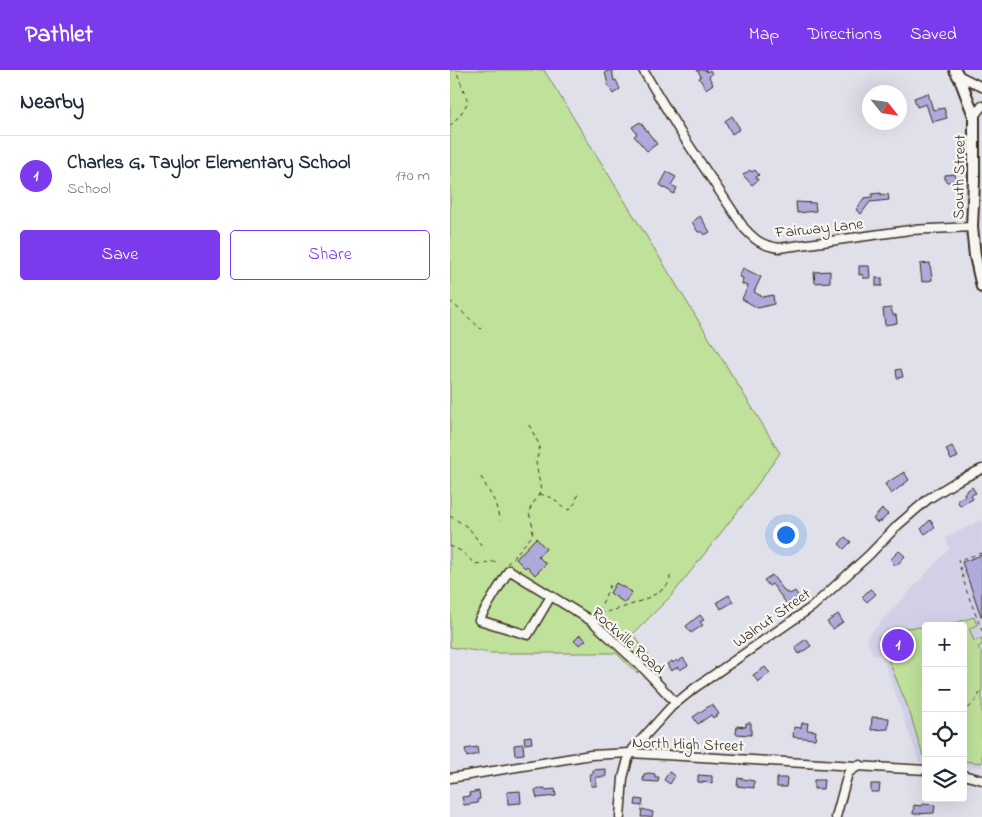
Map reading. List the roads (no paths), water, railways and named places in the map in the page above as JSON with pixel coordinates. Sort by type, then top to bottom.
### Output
[{"type":"main road","name":"South Street","points":[[956,72],[974,116],[972,227],[975,256],[982,287]]},
{"type":"street","name":"Fairway Lane","points":[[643,70],[744,228],[755,240],[767,246],[779,248],[910,230],[972,227]]},
{"type":"street","points":[[956,72],[982,87]]},
{"type":"street","points":[[974,116],[982,106]]},
{"type":"street","name":"Walnut Street","points":[[620,817],[624,771],[630,753],[676,702],[812,607],[928,499],[957,481],[982,469]]},
{"type":"street","name":"Rockville Road","points":[[552,596],[528,635],[479,620],[507,568],[552,596],[599,627],[676,702]]},
{"type":"street","name":"North High Street","points":[[450,778],[591,755],[630,753],[922,770]]},
{"type":"street","points":[[836,817],[848,773],[860,765]]},
{"type":"street","points":[[967,776],[982,780]]},
{"type":"place","name":"Charles G. Taylor Elementary School","points":[[898,645]]}]
